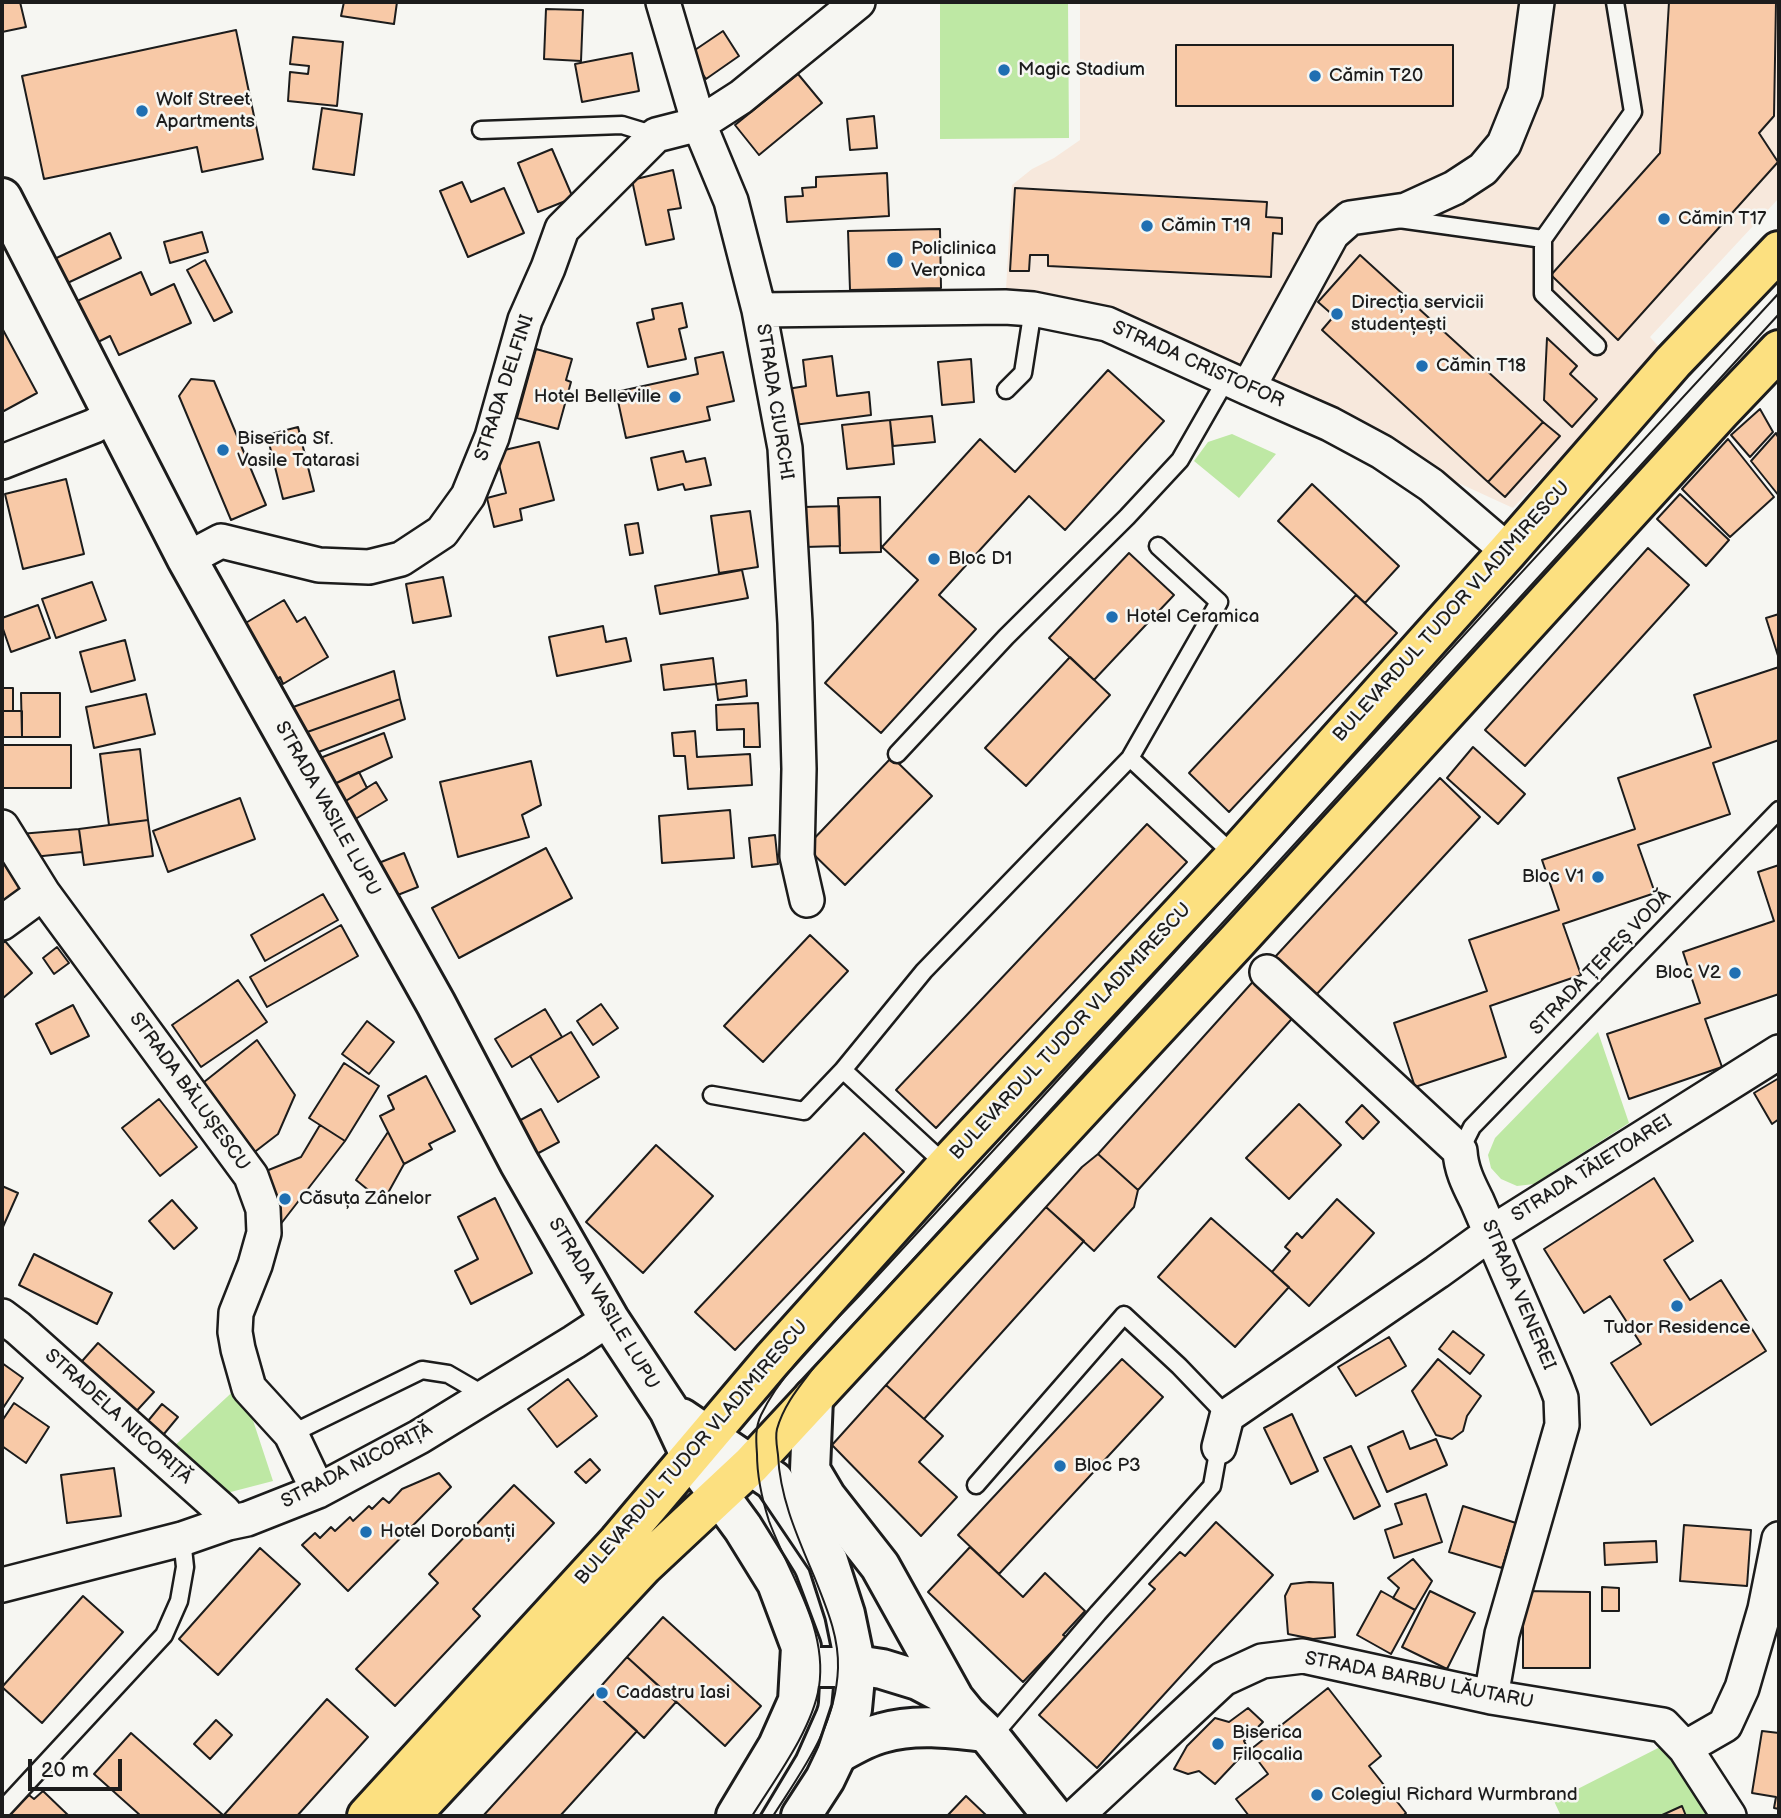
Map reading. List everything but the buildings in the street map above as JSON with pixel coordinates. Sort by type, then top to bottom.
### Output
[{"type":"main road","name":"STRADA VASILE LUPU","points":[[2,198],[187,559],[436,1004],[519,1162],[609,1319],[669,1410],[699,1446],[720,1496],[777,1583],[801,1647],[798,1701],[778,1746],[736,1816]]},
{"type":"main road","name":"BULEVARDUL TUDOR VLADIMIRESCU","points":[[367,1816],[618,1542],[772,1360],[946,1166],[1235,856],[1673,362],[1779,251]]},
{"type":"main road","name":"BULEVARDUL TUDOR VLADIMIRESCU","points":[[410,1816],[643,1566],[751,1465],[1051,1143],[1779,350]]},
{"type":"main road","points":[[813,1398],[810,1470],[826,1497],[880,1566],[954,1699],[988,1735],[1053,1816]]},
{"type":"main road","points":[[699,1446],[751,1465],[774,1481],[828,1560],[845,1614],[856,1667],[852,1709],[837,1754],[800,1816]]},
{"type":"main road","points":[[800,1667],[882,1669],[918,1681],[954,1699]]},
{"type":"main road","points":[[837,1754],[882,1733],[908,1728],[950,1728],[988,1735]]},
{"type":"street","name":"STRADA CIURCHI","points":[[663,2],[699,124],[731,201],[759,310],[785,448],[795,623],[799,769],[797,856],[807,900]]},
{"type":"street","points":[[656,135],[699,124],[741,97],[858,2]]},
{"type":"street","points":[[1237,383],[1332,234],[1350,218],[1406,210],[1454,188],[1483,169],[1504,144],[1525,92],[1537,2]]},
{"type":"street","name":"STRADA DELFINI","points":[[187,559],[220,541],[318,565],[369,567],[401,559],[442,532],[468,496],[492,437],[525,320],[562,229],[656,135]]},
{"type":"street","name":"STRADA CRISTOFOR","points":[[759,310],[1005,307],[1033,309],[1107,324],[1330,424],[1382,452],[1431,485],[1508,551]]},
{"type":"street","points":[[2,462],[94,426],[112,415]]},
{"type":"street","name":"STRADA BĂLUȘESCU","points":[[2,827],[43,893],[251,1176],[263,1209],[264,1233],[236,1313],[238,1349],[249,1388],[291,1434],[318,1491]]},
{"type":"street","points":[[2,923],[43,893]]},
{"type":"street","points":[[1267,972],[1460,1151]]},
{"type":"street","name":"STRADA TĂIETOAREI","points":[[1223,1431],[1491,1233],[1779,1052]]},
{"type":"street","name":"STRADA VENEREI","points":[[1460,1151],[1466,1180],[1555,1382],[1562,1409],[1562,1425],[1502,1634],[1492,1697]]},
{"type":"street","name":"STRADELA NICORIȚĂ","points":[[2,1315],[224,1513],[228,1523]]},
{"type":"street","name":"STRADA NICORIȚĂ","points":[[2,1585],[182,1539],[247,1519],[318,1491],[419,1437],[609,1319]]},
{"type":"street","points":[[1685,1748],[1725,1725],[1742,1688],[1765,1609],[1779,1539]]},
{"type":"street","name":"STRADA BARBU LĂUTARU","points":[[1076,1816],[1223,1679],[1262,1661],[1303,1656],[1492,1697],[1663,1726],[1685,1748],[1729,1816]]},
{"type":"lane","points":[[1597,346],[1543,294],[1543,239],[1633,112],[1615,2]]},
{"type":"lane","points":[[481,130],[622,125],[656,135]]},
{"type":"lane","points":[[1370,215],[1543,239]]},
{"type":"lane","points":[[1006,390],[1023,373],[1033,309]]},
{"type":"lane","points":[[897,754],[1006,637],[1127,517],[1180,460],[1237,383]]},
{"type":"lane","points":[[712,1094],[804,1111],[843,1070],[924,971],[1130,758],[1219,602],[1158,547]]},
{"type":"lane","points":[[1130,758],[1235,856]]},
{"type":"lane","name":"STRADA ȚEPEȘ VODĂ","points":[[1460,1151],[1472,1127],[1779,810]]},
{"type":"lane","points":[[843,1070],[946,1166]]},
{"type":"lane","points":[[976,1485],[1124,1315],[1179,1366],[1223,1431],[1212,1486],[988,1735]]},
{"type":"lane","points":[[291,1434],[422,1370],[448,1374],[486,1396]]},
{"type":"lane","points":[[2,1810],[164,1635],[179,1601],[185,1567],[182,1539]]},
{"type":"shaded area","points":[[1080,2],[1779,2],[1779,198],[1650,337],[1661,349],[1513,508],[1248,388],[1005,307],[1012,185],[1032,169],[1080,140]]},
{"type":"green space","name":"Magic Stadium","points":[[940,2],[1068,2],[1069,138],[940,139]]},
{"type":"green space","points":[[1232,434],[1276,454],[1239,498],[1194,461],[1208,442]]},
{"type":"green space","points":[[1598,1032],[1629,1123],[1534,1184],[1517,1186],[1501,1179],[1491,1168],[1488,1155],[1495,1138]]},
{"type":"green space","points":[[241,1384],[273,1481],[223,1494],[171,1449]]},
{"type":"green space","points":[[1664,1745],[1710,1816],[1561,1816],[1554,1801]]},
{"type":"tram line","points":[[752,1816],[809,1720],[819,1687],[820,1665],[812,1622],[769,1521],[762,1496],[756,1439],[761,1415],[770,1399],[806,1352],[1779,293]]},
{"type":"tram line","points":[[773,1816],[806,1764],[824,1728],[836,1689],[838,1668],[832,1623],[791,1520],[782,1488],[776,1432],[793,1396],[815,1366],[1779,314]]},
{"type":"place","name":"Magic Stadium","points":[[1004,70]]},
{"type":"place","name":"Cămin T20","points":[[1315,76]]},
{"type":"place","name":"Wolf Street Apartments","points":[[142,111]]},
{"type":"place","name":"Cămin T17","points":[[1664,219]]},
{"type":"place","name":"Cămin T19","points":[[1147,226]]},
{"type":"place","name":"Policlinica Veronica","points":[[895,260]]},
{"type":"place","name":"Direcția servicii studențești","points":[[1337,314]]},
{"type":"place","name":"Cămin T18","points":[[1422,366]]},
{"type":"place","name":"Hotel Belleville","points":[[675,397]]},
{"type":"place","name":"Biserica Sf. Vasile Tatarasi","points":[[223,450]]},
{"type":"place","name":"Bloc D1","points":[[934,559]]},
{"type":"place","name":"Hotel Ceramica","points":[[1112,617]]},
{"type":"place","name":"Bloc V1","points":[[1598,877]]},
{"type":"place","name":"Bloc V2","points":[[1735,973]]},
{"type":"place","name":"Căsuța Zânelor","points":[[285,1199]]},
{"type":"place","name":"Tudor Residence","points":[[1677,1306]]},
{"type":"place","name":"Bloc P3","points":[[1060,1466]]},
{"type":"place","name":"Hotel Dorobanți","points":[[366,1532]]},
{"type":"place","name":"Cadastru Iasi","points":[[602,1693]]},
{"type":"place","name":"Biserica Filocalia","points":[[1218,1744]]},
{"type":"place","name":"Colegiul Richard Wurmbrand","points":[[1317,1795]]}]
